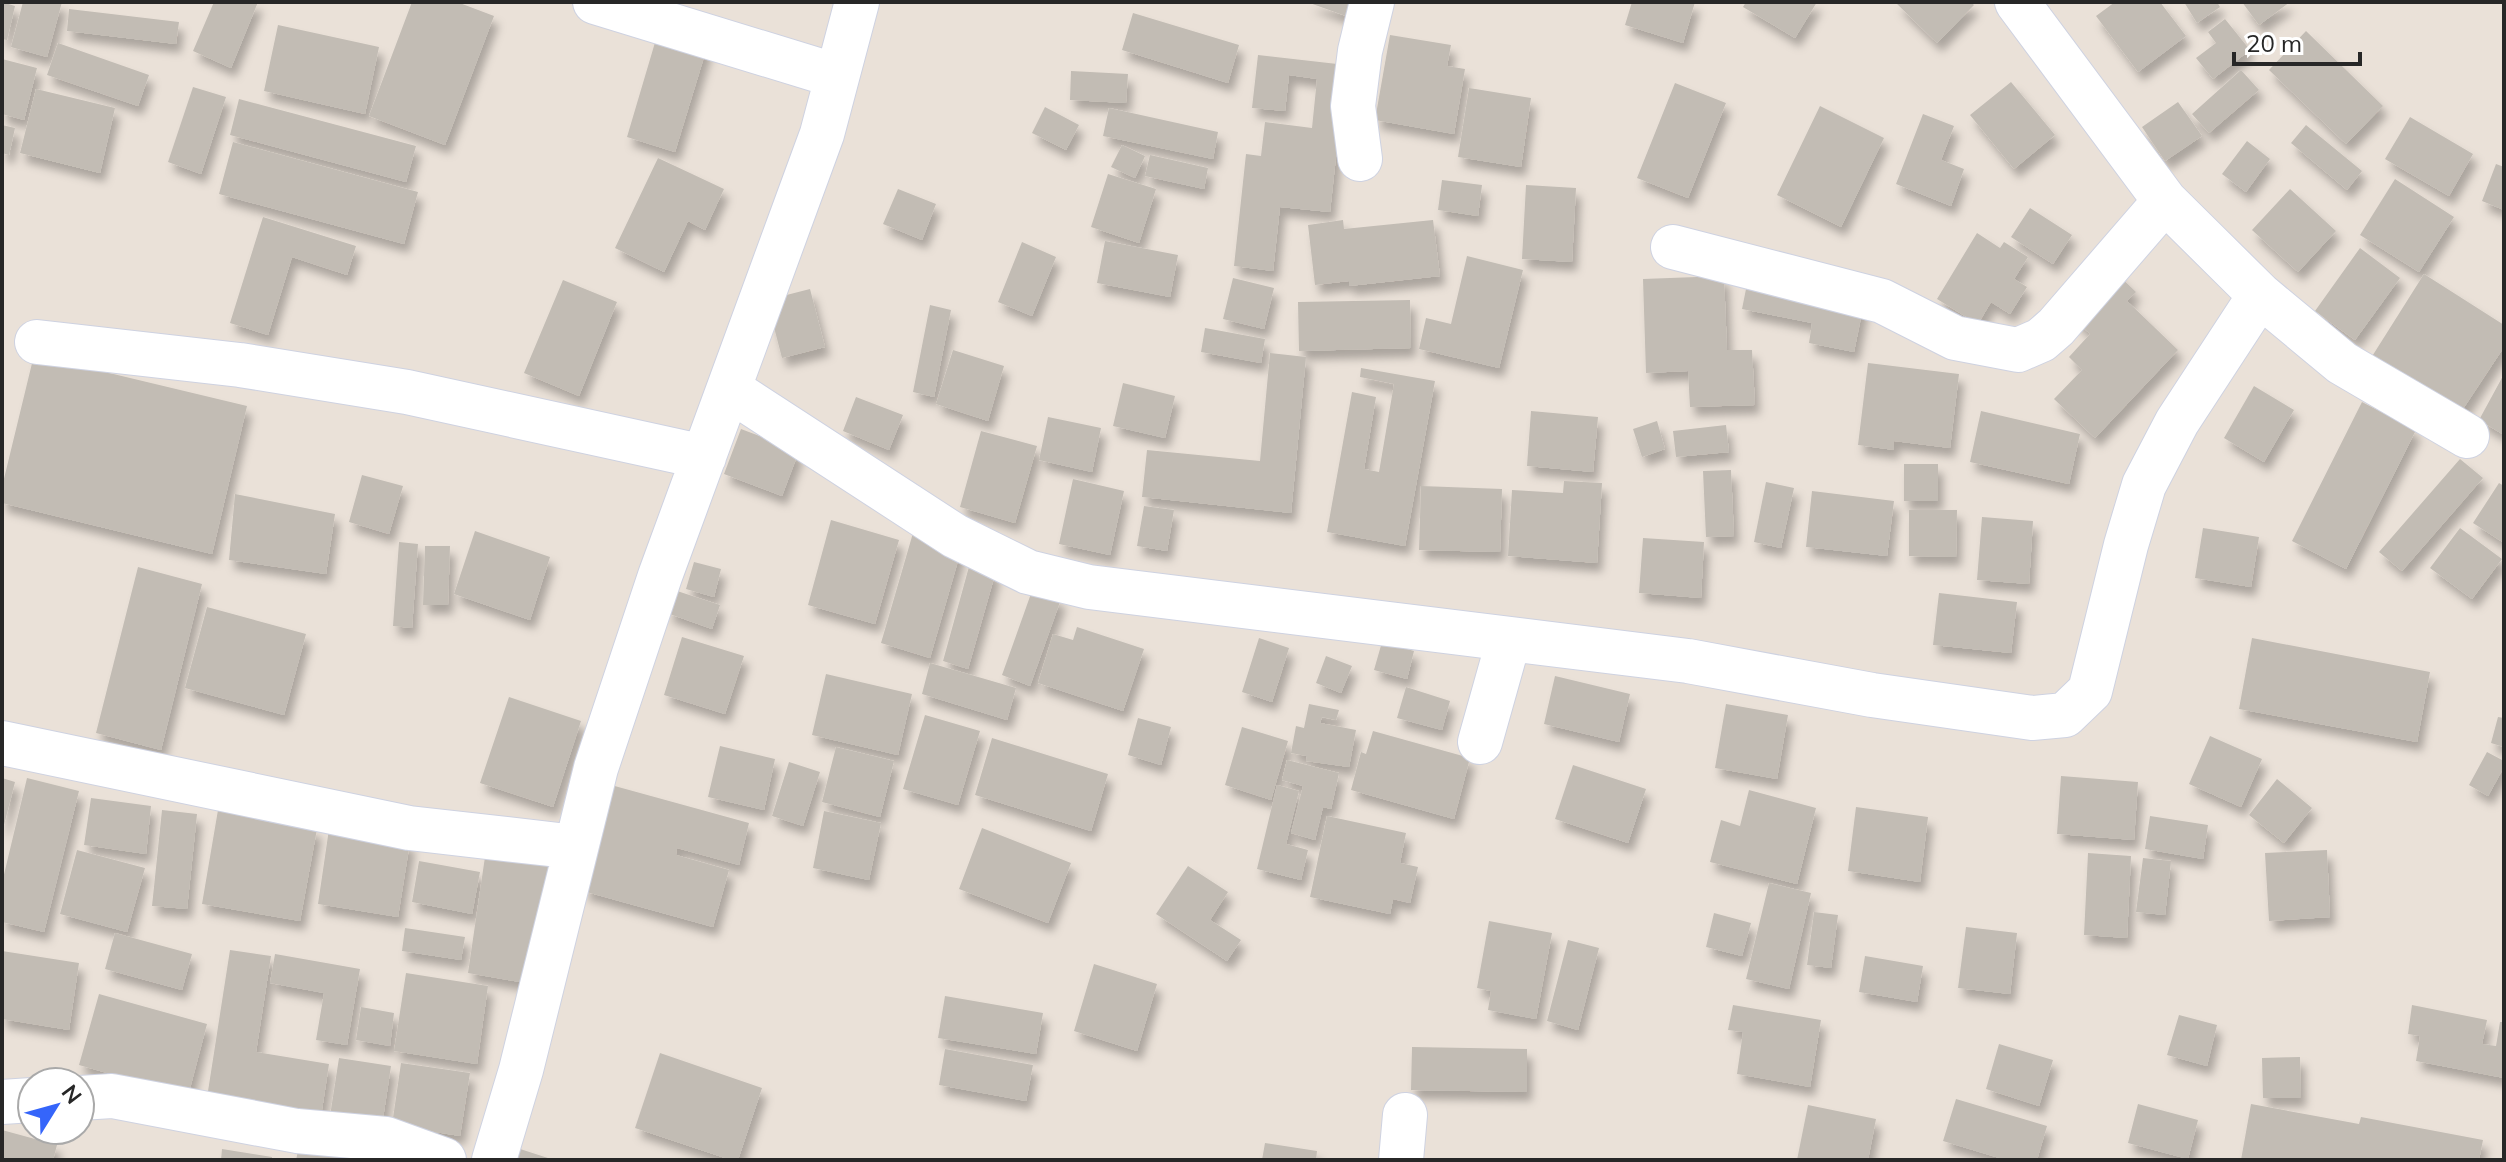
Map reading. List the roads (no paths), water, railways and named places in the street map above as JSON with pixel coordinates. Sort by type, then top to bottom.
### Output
[{"type":"street","points":[[595,2],[837,76]]},
{"type":"street","points":[[494,1160],[521,1070],[601,754],[660,576],[822,134],[857,2]]},
{"type":"street","points":[[1360,159],[1353,106],[1360,51],[1372,2]]},
{"type":"street","points":[[2017,2],[2165,201],[2260,295],[2342,363],[2467,436]]},
{"type":"street","points":[[1673,247],[1842,289],[1882,301],[1955,338],[2018,350],[2041,340],[2056,327],[2165,201]]},
{"type":"street","points":[[729,389],[955,536],[1028,572],[1089,587],[1688,661],[1872,695],[2032,718],[2065,715],[2090,691],[2144,485],[2177,422],[2260,295]]},
{"type":"street","points":[[37,342],[240,365],[407,392],[704,457]]},
{"type":"street","points":[[1480,742],[1509,639]]},
{"type":"street","points":[[2,743],[409,828],[576,847]]},
{"type":"street","points":[[96,1097],[112,1096],[297,1131],[386,1139],[444,1160]]},
{"type":"street","points":[[1401,1160],[1405,1115]]}]
